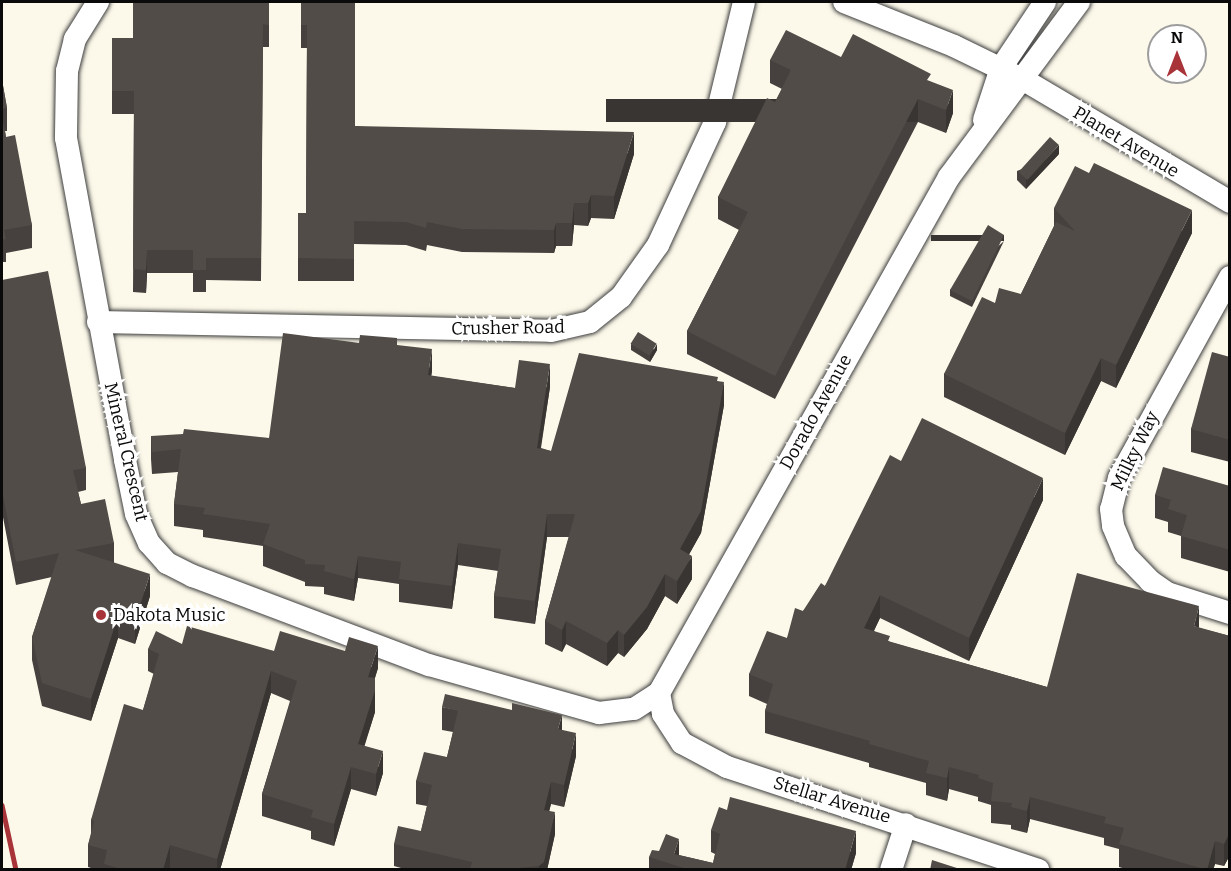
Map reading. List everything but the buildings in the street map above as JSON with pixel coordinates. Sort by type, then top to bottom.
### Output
[{"type":"street","name":"Mineral Crescent","points":[[98,2],[75,39],[64,96],[66,138],[98,322],[136,514],[149,543],[167,562],[193,576],[429,665],[577,709],[618,712],[634,709],[659,693]]},
{"type":"street","name":"Crusher Road","points":[[98,322],[550,331],[590,322],[621,297],[658,246],[715,122],[744,2]]},
{"type":"street","points":[[844,2],[1001,68],[1024,80]]},
{"type":"street","name":"Dorado Avenue","points":[[979,133],[1001,68],[1045,2]]},
{"type":"street","name":"Dorado Avenue","points":[[659,693],[949,177],[979,133],[1024,80],[1079,2]]},
{"type":"street","name":"Planet Avenue","points":[[1024,80],[1230,202]]},
{"type":"street","name":"Milky Way","points":[[1230,277],[1119,478],[1111,509],[1113,526],[1125,556],[1150,581],[1167,593],[1230,613]]},
{"type":"street","name":"Stellar Avenue","points":[[659,693],[663,714],[682,743],[727,766],[1038,870]]},
{"type":"street","points":[[891,870],[906,824]]},
{"type":"railway","points":[[2,805],[16,870]]},
{"type":"place","name":"Dakota Music","points":[[101,615]]}]
